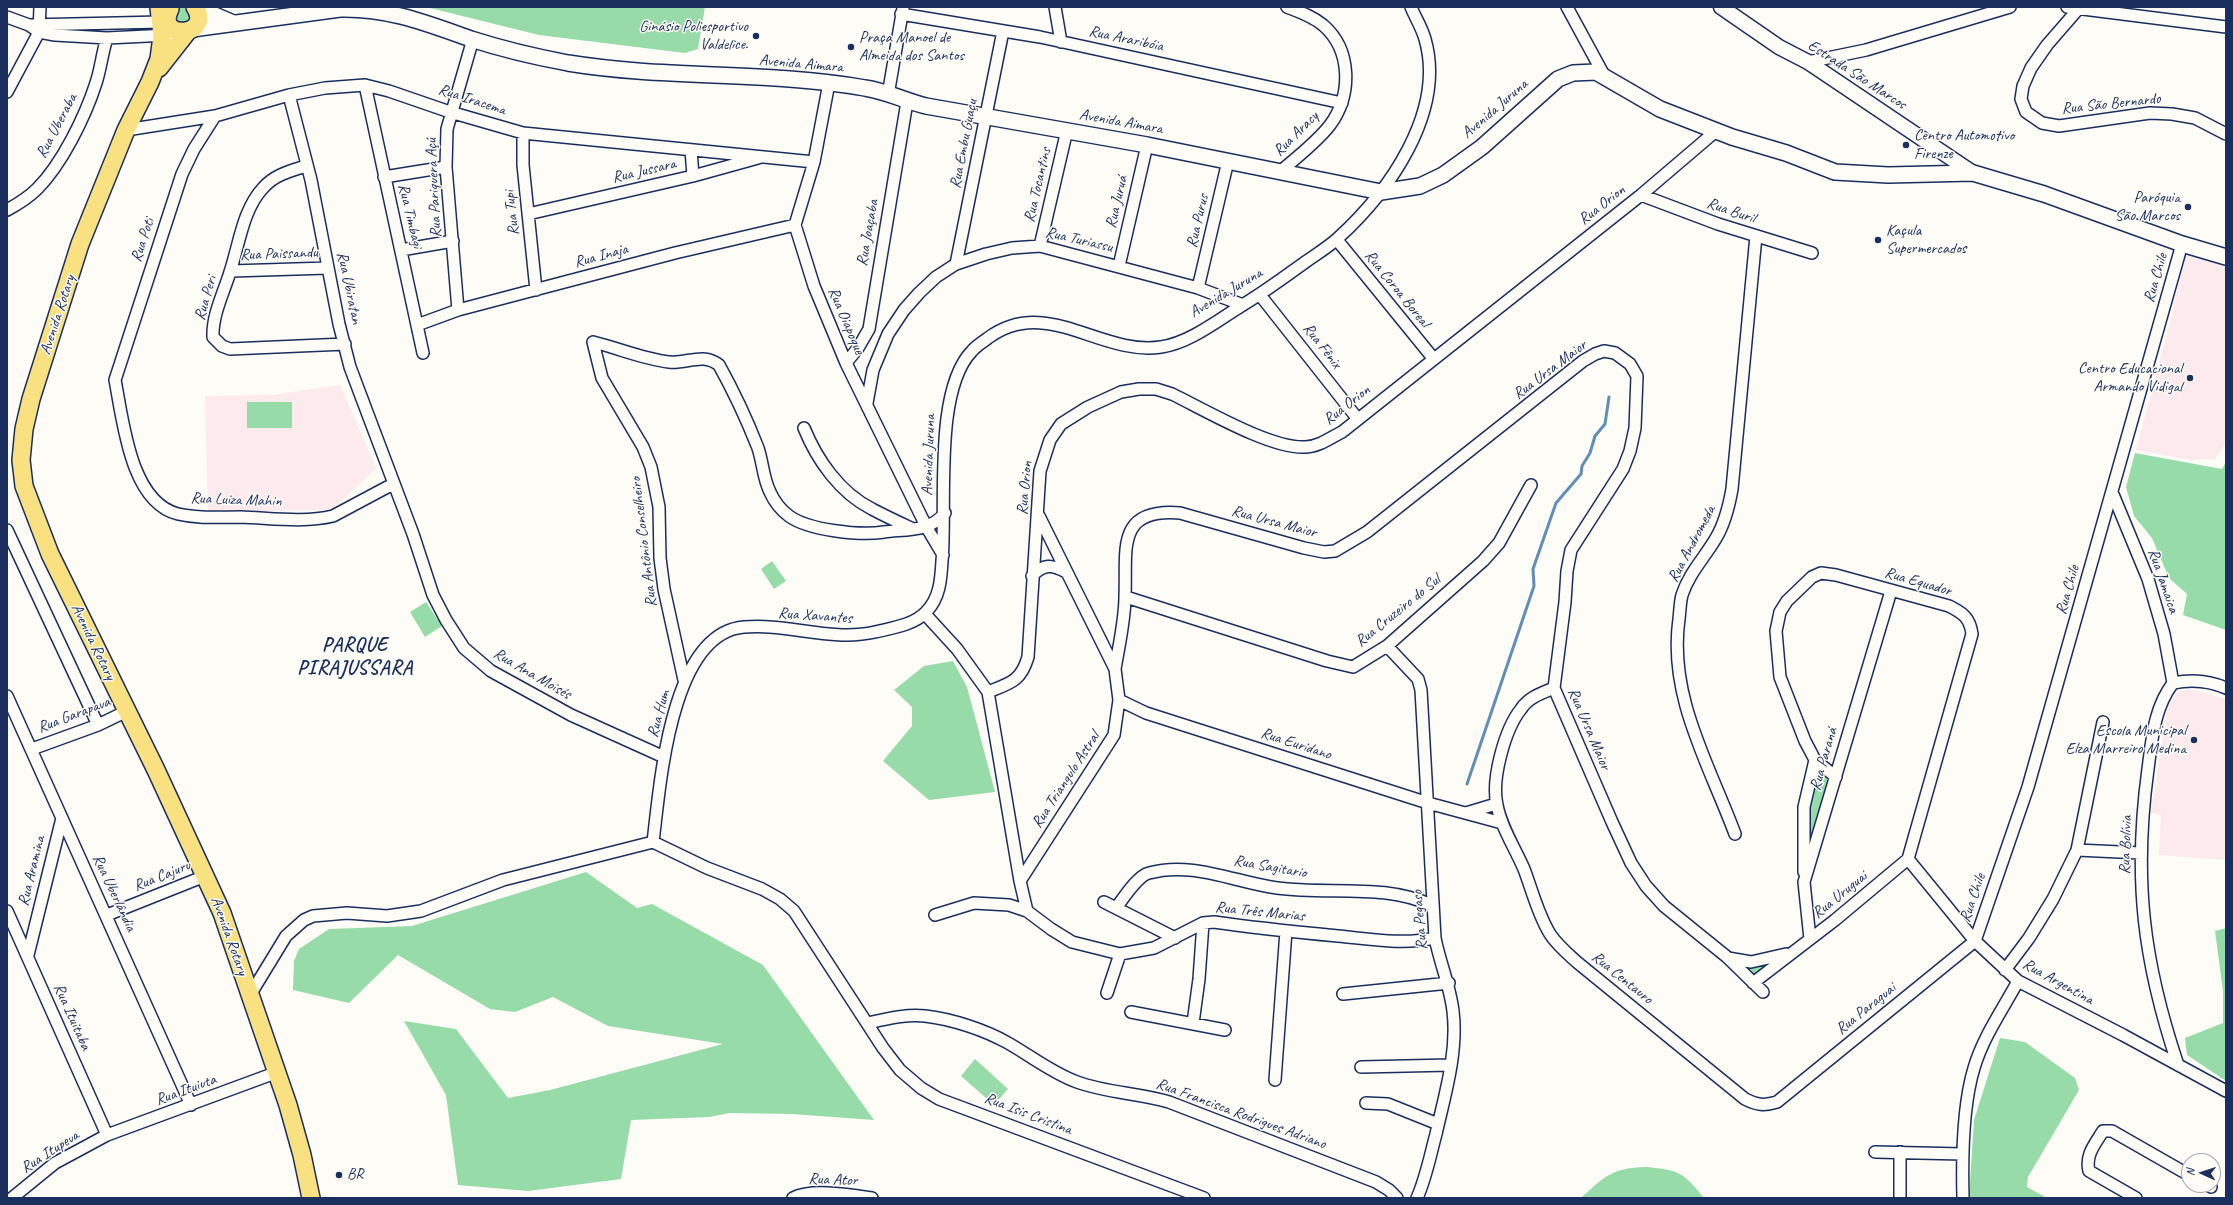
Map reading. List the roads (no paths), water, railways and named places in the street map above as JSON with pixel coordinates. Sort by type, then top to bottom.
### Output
[{"type":"main road","points":[[171,7],[167,15],[170,25],[187,31],[198,20],[199,15],[196,7]]},
{"type":"main road","points":[[196,7],[225,21],[238,24]]},
{"type":"main road","name":"Avenida Aimara","points":[[187,31],[340,9],[364,9],[405,16],[472,39],[567,62],[634,72],[829,83],[867,88],[888,94],[907,102],[1067,130],[1281,171],[1381,192]]},
{"type":"main road","name":"Avenida Rotary","points":[[161,21],[161,52],[150,82],[126,130],[73,266],[31,399],[24,429],[21,460],[24,486],[50,554],[128,711],[222,913],[275,1073],[288,1105],[302,1155],[311,1198]]},
{"type":"main road","name":"Avenida Rotary","points":[[150,82],[187,31]]},
{"type":"main road","name":"Avenida Juruna","points":[[1381,192],[1420,186],[1444,175],[1482,147],[1558,79],[1573,73],[1585,72],[1596,72],[1606,77]]},
{"type":"main road","points":[[1606,77],[1660,109],[1716,131],[1786,153],[1835,172],[1888,175],[1973,173],[2044,194],[2182,244],[2226,257]]},
{"type":"street","points":[[7,92],[40,28],[40,7]]},
{"type":"street","points":[[1055,7],[1061,42]]},
{"type":"street","name":"Rua Aracy","points":[[1281,171],[1330,125],[1342,103],[1345,93],[1343,54],[1337,39],[1323,25],[1309,15],[1287,7]]},
{"type":"street","points":[[1381,192],[1409,148],[1422,119],[1427,95],[1429,67],[1425,39],[1411,7]]},
{"type":"street","name":"Estrada São Marcos","points":[[1721,7],[1779,47],[1808,62],[1973,173]]},
{"type":"street","points":[[1808,62],[1866,50],[2010,7]]},
{"type":"street","points":[[2067,7],[2080,7],[2226,27]]},
{"type":"street","name":"Rua São Bernardo","points":[[2080,7],[2047,45],[2031,68],[2023,86],[2021,99],[2026,112],[2042,122],[2058,126],[2150,113],[2172,114],[2195,118],[2226,134]]},
{"type":"street","points":[[1565,8],[1606,77]]},
{"type":"street","points":[[888,94],[902,10]]},
{"type":"street","name":"Rua Araribóia","points":[[902,10],[1061,42],[1342,103]]},
{"type":"street","points":[[7,17],[29,26],[107,38],[161,21]]},
{"type":"street","points":[[40,28],[161,21],[187,31]]},
{"type":"street","name":"Rua Embu Guaçu","points":[[956,264],[1003,31]]},
{"type":"street","name":"Rua Uberaba","points":[[7,210],[24,200],[37,189],[51,173],[87,108],[97,81],[107,38]]},
{"type":"street","name":"Rua Pariquera Açú","points":[[458,310],[446,167],[447,129],[450,112],[472,39]]},
{"type":"street","points":[[795,225],[814,162],[829,83]]},
{"type":"street","name":"Rua Iracema","points":[[126,130],[215,116],[289,95],[325,88],[365,85],[389,91],[450,112],[523,133],[766,156],[814,162]]},
{"type":"street","name":"Rua Timbagi","points":[[365,85],[423,353]]},
{"type":"street","name":"Rua Ubiratan","points":[[289,95],[306,166],[311,180],[328,268],[350,367],[393,484]]},
{"type":"street","name":"Rua Joaçaba","points":[[846,363],[858,348],[869,329],[907,102]]},
{"type":"street","name":"Rua Poti","points":[[115,380],[182,174],[194,149],[215,116]]},
{"type":"street","name":"Rua Tocantins","points":[[1040,246],[1067,130]]},
{"type":"street","name":"Rua Orion","points":[[988,692],[1012,683],[1024,671],[1028,657],[1031,629],[1032,576],[1039,516],[1040,471],[1050,440],[1061,424],[1088,407],[1121,392],[1139,389],[1156,389],[1172,394],[1279,444],[1307,447],[1322,443],[1342,432],[1357,418],[1432,358],[1641,195],[1716,131]]},
{"type":"street","name":"Rua Tupi","points":[[523,133],[523,165],[536,290]]},
{"type":"street","name":"Rua Juruá","points":[[1119,266],[1146,145]]},
{"type":"street","points":[[691,150],[693,176]]},
{"type":"street","name":"Rua Jussara","points":[[528,214],[693,176],[766,156]]},
{"type":"street","name":"Rua Purus","points":[[1198,288],[1228,161]]},
{"type":"street","name":"Rua Peri","points":[[306,166],[279,176],[262,189],[246,217],[213,330],[213,337],[222,346],[230,348],[345,344]]},
{"type":"street","points":[[384,177],[446,167]]},
{"type":"street","name":"Avenida Juruna","points":[[943,555],[946,426],[957,375],[970,353],[992,335],[1023,322],[1039,321],[1054,324],[1133,348],[1165,347],[1184,339],[1260,295],[1337,240],[1381,192]]},
{"type":"street","name":"Rua Buril","points":[[1641,195],[1756,236],[1812,253]]},
{"type":"street","name":"Rua Inaja","points":[[417,325],[458,310],[675,253],[795,225]]},
{"type":"street","name":"Rua Oiapoque","points":[[795,225],[814,286],[846,363],[867,403],[927,528],[943,555]]},
{"type":"street","name":"Rua Andromeda","points":[[1735,834],[1693,732],[1679,683],[1677,630],[1682,596],[1694,569],[1716,538],[1729,511],[1756,236]]},
{"type":"street","name":"Rua Coroa Boreal","points":[[1337,240],[1432,358]]},
{"type":"street","points":[[401,250],[453,241]]},
{"type":"street","name":"Rua Chile","points":[[1975,941],[2028,787],[2182,244]]},
{"type":"street","name":"Rua Turiassu","points":[[867,403],[873,370],[888,334],[919,293],[956,264],[1012,248],[1040,246],[1198,288],[1243,305]]},
{"type":"street","name":"Rua Paissandu","points":[[231,271],[328,268]]},
{"type":"street","name":"Rua Fênix","points":[[1260,295],[1357,418]]},
{"type":"street","points":[[869,329],[888,334]]},
{"type":"street","name":"Rua Antônio Conselheiro","points":[[684,680],[664,589],[660,558],[659,507],[652,467],[643,447],[602,378],[593,342],[670,362],[705,359],[714,361],[719,365],[751,430],[770,492],[780,508],[789,516],[803,523],[854,533],[872,534],[911,528]]},
{"type":"street","name":"Rua Ursa Maior","points":[[1115,669],[1126,597],[1124,559],[1127,541],[1135,524],[1144,516],[1160,512],[1180,513],[1304,548],[1324,552],[1335,551],[1367,532],[1416,495],[1583,361],[1604,351],[1616,353],[1630,364],[1637,376],[1635,428],[1630,451],[1623,469],[1571,550],[1567,571],[1565,602],[1554,688],[1631,863],[1646,886],[1664,906],[1727,957],[1763,992]]},
{"type":"street","name":"Rua Luiza Mahin","points":[[115,380],[125,428],[140,482],[147,493],[169,511],[203,518],[322,519],[341,513],[356,503],[393,484]]},
{"type":"street","points":[[804,428],[811,446],[823,464],[854,498],[871,509],[911,528],[927,528]]},
{"type":"street","name":"Rua Ana Moisés","points":[[393,484],[413,534],[433,595],[464,648],[491,671],[571,715],[664,757]]},
{"type":"street","name":"Rua Cruzeiro do Sul","points":[[1126,597],[1344,666],[1353,667],[1386,646],[1483,561],[1499,543],[1531,485]]},
{"type":"street","name":"Rua Jamaica","points":[[2112,492],[2148,579],[2164,634],[2173,683]]},
{"type":"street","name":"Avenida Juruna","points":[[927,528],[940,520],[945,513]]},
{"type":"street","name":"Rua Triangulo Astral","points":[[1020,881],[1114,734],[1119,700],[1115,669],[1039,516]]},
{"type":"street","points":[[7,530],[98,725]]},
{"type":"street","name":"Rua Xavantes","points":[[684,680],[695,661],[709,643],[727,630],[745,627],[841,636],[866,634],[912,622],[925,614],[935,600],[940,586],[943,555]]},
{"type":"street","points":[[1032,576],[1038,569],[1045,566],[1052,566],[1066,572]]},
{"type":"street","name":"Rua Equador","points":[[1815,760],[1780,676],[1776,631],[1780,612],[1787,601],[1812,577],[1821,573],[1836,575],[1949,606],[1960,612],[1971,622],[1972,634],[1908,859]]},
{"type":"street","name":"Rua Paraná","points":[[1810,938],[1804,882],[1891,591]]},
{"type":"street","points":[[925,614],[957,650],[988,692],[1020,881],[1027,911]]},
{"type":"street","name":"Rua Pegaso","points":[[1386,646],[1418,679],[1421,690],[1435,938],[1442,968],[1449,983],[1454,1037],[1451,1065],[1438,1124],[1424,1183],[1416,1198]]},
{"type":"street","points":[[2173,683],[2195,679],[2214,683],[2226,688]]},
{"type":"street","name":"Rua Hum","points":[[653,842],[664,757],[684,680]]},
{"type":"street","name":"Rua Bolívia","points":[[2173,683],[2163,696],[2152,739],[2145,791],[2140,854],[2141,884],[2147,948],[2163,1022],[2178,1065]]},
{"type":"street","name":"Rua Centauro","points":[[1554,688],[1536,695],[1521,709],[1508,734],[1496,775],[1496,804],[1502,823],[1514,844],[1550,934],[1561,948],[1745,1098],[1755,1104],[1764,1106],[1777,1102]]},
{"type":"street","name":"Rua Uberlândia","points":[[7,696],[107,915],[191,1105]]},
{"type":"street","name":"Rua Euridano","points":[[1119,700],[1146,713],[1428,803],[1502,823]]},
{"type":"street","name":"Rua Garapava","points":[[32,749],[98,725],[128,711]]},
{"type":"street","points":[[2005,970],[2029,938],[2053,899],[2077,850],[2103,722]]},
{"type":"street","points":[[1804,882],[1804,807],[1815,760],[1836,776]]},
{"type":"street","points":[[1466,814],[1496,804]]},
{"type":"street","name":"Rua Aramina","points":[[28,955],[62,818]]},
{"type":"street","points":[[250,995],[286,936],[304,920],[313,916],[347,913],[387,916],[421,911],[503,880],[653,842],[780,899],[794,911],[868,1023]]},
{"type":"street","points":[[2077,850],[2140,854]]},
{"type":"street","name":"Rua Argentina","points":[[1908,859],[1975,941],[2018,981],[2123,1035],[2226,1091]]},
{"type":"street","name":"Rua Uruguai","points":[[1753,983],[1790,953],[1835,920],[1908,859]]},
{"type":"street","name":"Rua Sagitario","points":[[1116,908],[1129,890],[1147,873],[1178,868],[1228,876],[1277,888],[1392,894],[1416,898],[1433,906]]},
{"type":"street","name":"Rua Cajuru","points":[[107,915],[205,876]]},
{"type":"street","points":[[1104,902],[1175,938]]},
{"type":"street","points":[[935,915],[974,903],[1009,905],[1027,911]]},
{"type":"street","name":"Rua Ituitaba","points":[[7,911],[28,955],[107,1135]]},
{"type":"street","name":"Rua Três Marias","points":[[1027,911],[1050,929],[1072,942],[1120,954],[1154,948],[1203,922],[1390,941],[1411,942],[1435,938]]},
{"type":"street","points":[[1193,1023],[1200,979],[1203,922]]},
{"type":"street","points":[[1275,1080],[1286,931]]},
{"type":"street","name":"Rua Paraguai","points":[[1777,1102],[1975,941]]},
{"type":"street","name":"Rua Uruguai","points":[[1727,957],[1751,962],[1790,953]]},
{"type":"street","points":[[1107,993],[1120,954]]},
{"type":"street","points":[[1963,1198],[1962,1154],[1970,1081],[1974,1066],[1986,1040],[2018,981]]},
{"type":"street","points":[[1343,994],[1449,983]]},
{"type":"street","points":[[1131,1012],[1225,1030]]},
{"type":"street","name":"Rua Francisca Rodrigues Adriano","points":[[868,1023],[898,1017],[925,1016],[968,1026],[1007,1042],[1058,1074],[1077,1082],[1169,1102],[1376,1182],[1389,1190],[1397,1198]]},
{"type":"street","name":"Rua Isis Cristina","points":[[868,1023],[900,1070],[921,1088],[939,1099],[1204,1198]]},
{"type":"street","points":[[1361,1067],[1451,1065]]},
{"type":"street","name":"Rua Ituiuta","points":[[107,1135],[275,1073]]},
{"type":"street","points":[[1366,1102],[1388,1104],[1438,1124]]},
{"type":"street","points":[[2136,1198],[2089,1171],[2087,1163],[2089,1153],[2102,1131],[2112,1131],[2181,1170]]},
{"type":"street","name":"Rua Itupeva","points":[[12,1198],[55,1163],[107,1135]]},
{"type":"street","points":[[1876,1152],[1962,1154]]},
{"type":"street","points":[[1900,1152],[1900,1198]]},
{"type":"street","name":"Rua Ator","points":[[793,1198],[805,1193],[872,1198]]},
{"type":"waterway","points":[[1467,784],[1534,586],[1533,569],[1556,503],[1581,474],[1582,466],[1590,453],[1595,436],[1605,424],[1609,397]]},
{"type":"place","name":"Ginásio Poliesportivo Valdelice.","points":[[756,36]]},
{"type":"place","name":"Praça Manoel de Almeida dos Santos","points":[[851,47]]},
{"type":"place","name":"Centro Automotivo Firenze","points":[[1906,145]]},
{"type":"place","name":"Paróquia São Marcos","points":[[2188,207]]},
{"type":"place","name":"Kaçula Supermercados","points":[[1878,240]]},
{"type":"place","name":"Centro Educacional Armando Vidigal","points":[[2190,378]]},
{"type":"place","name":"Escola Municipal Elza Marreiro Medina","points":[[2194,740]]},
{"type":"place","name":"BR","points":[[339,1175]]},
{"type":"district","name":"PARQUE PIRAJUSSARA","points":[[355,658]]}]
